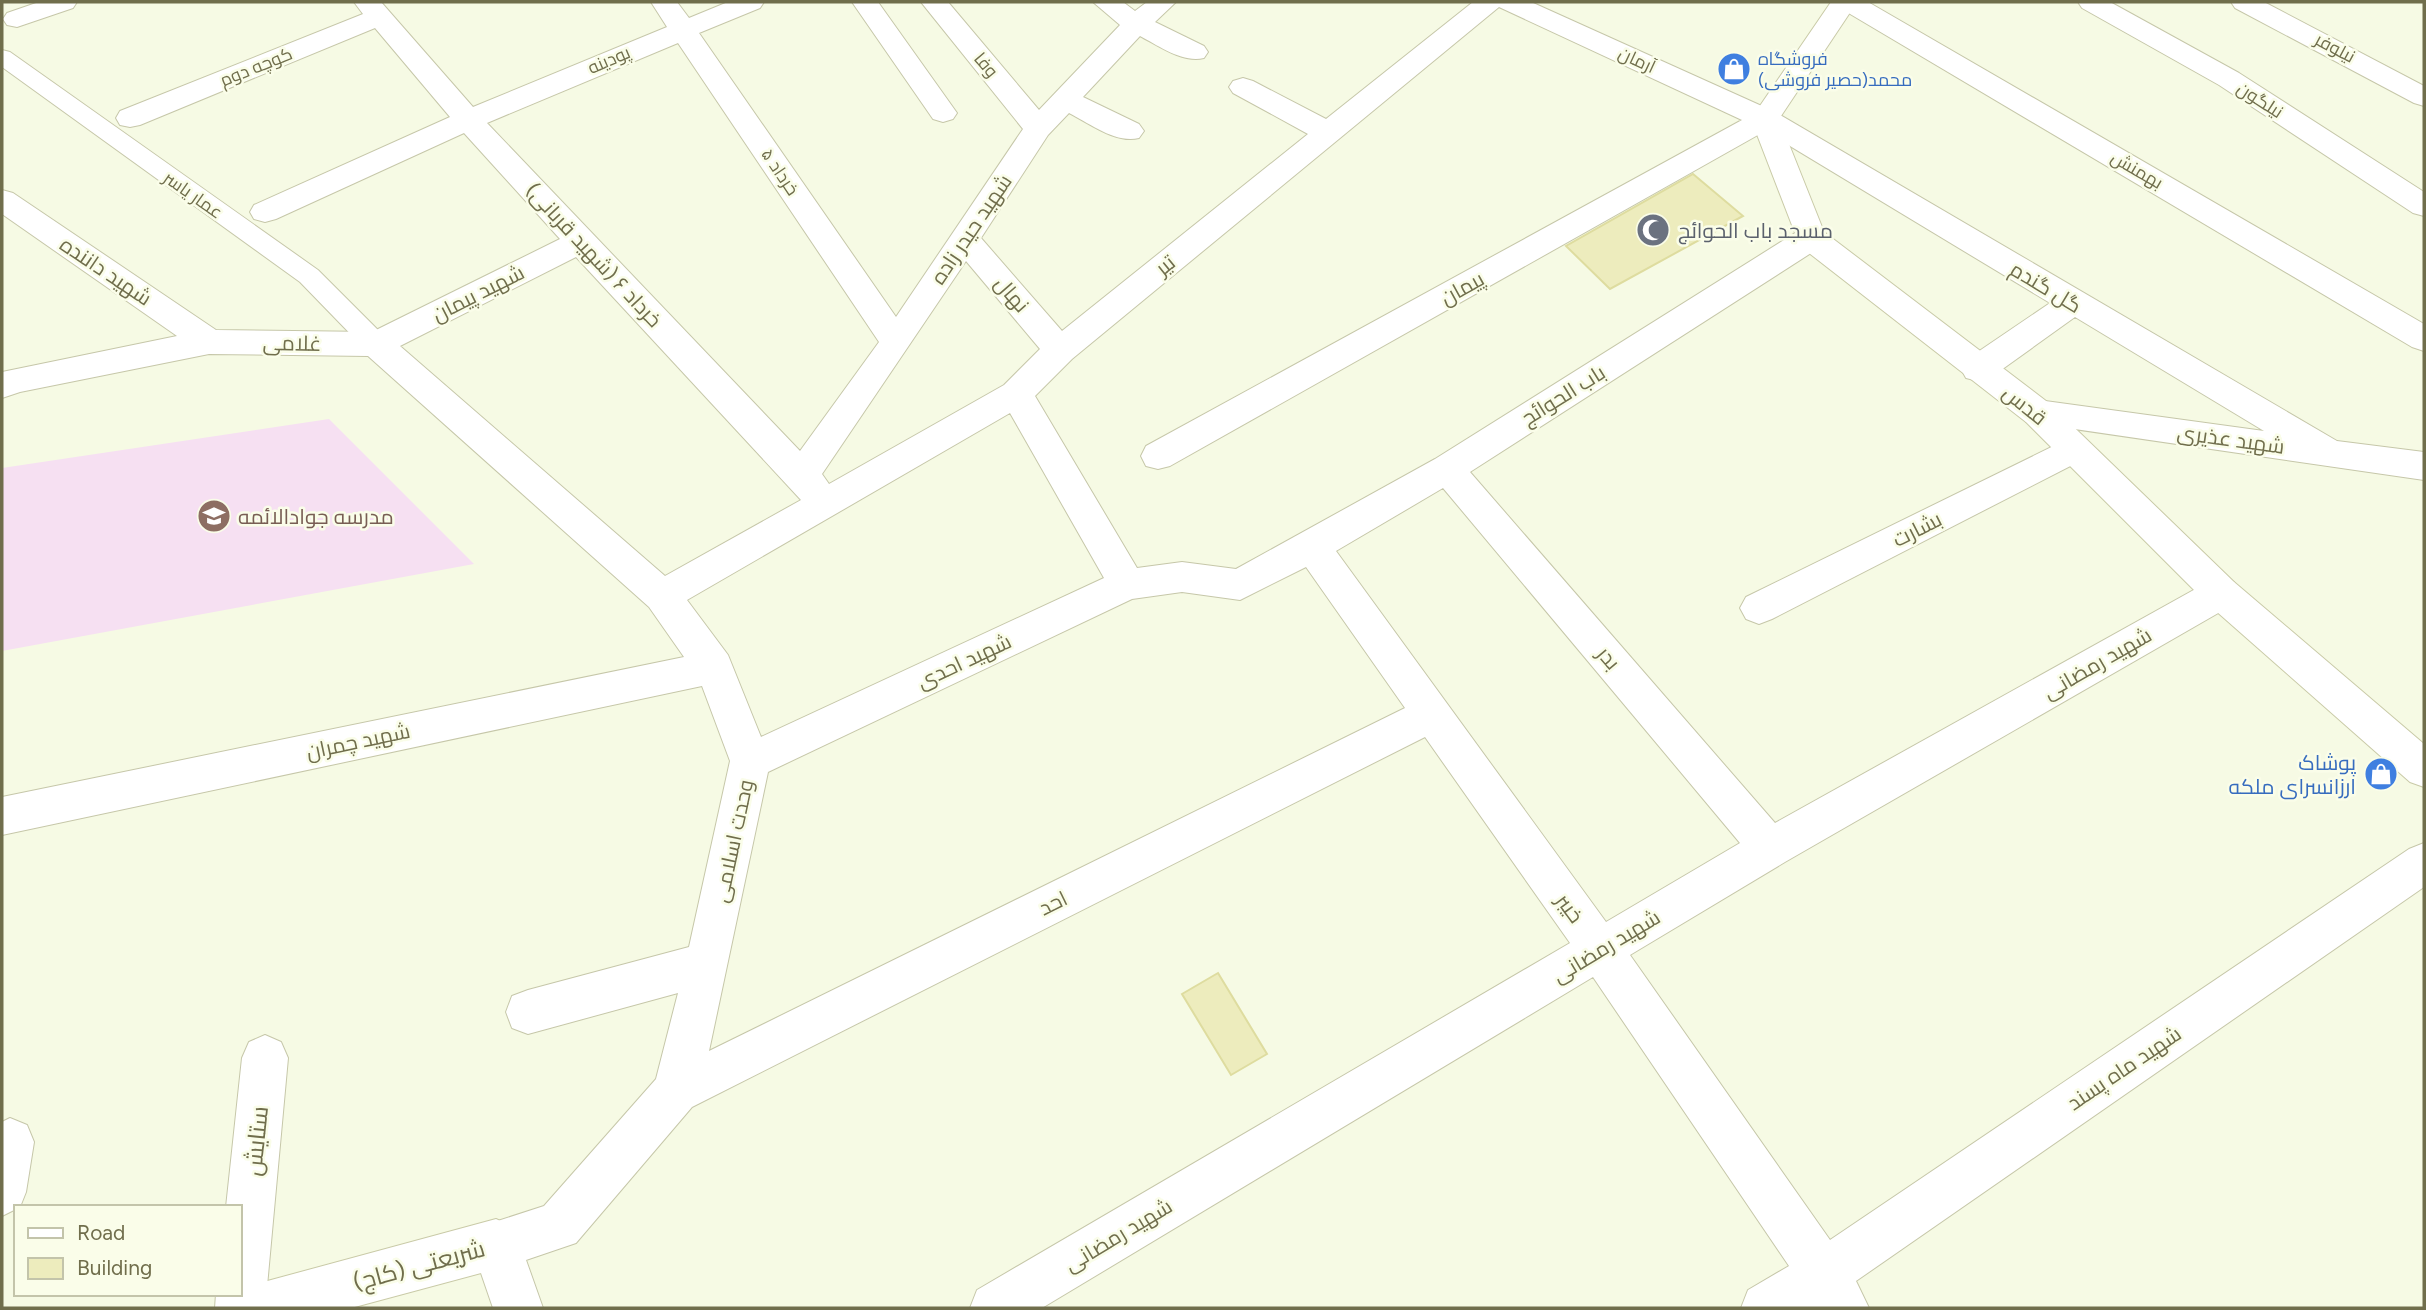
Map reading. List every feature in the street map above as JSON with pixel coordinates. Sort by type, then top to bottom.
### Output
[{"type":"street","points":[[17,19],[64,2]]},
{"type":"street","name":"خرداد ۵","points":[[664,2],[896,342]]},
{"type":"street","name":"پودینه","points":[[265,212],[468,120],[751,2]]},
{"type":"street","points":[[865,2],[943,113]]},
{"type":"street","name":"وفا","points":[[934,2],[1038,128]]},
{"type":"street","points":[[1106,2],[1136,24],[1194,52]]},
{"type":"street","name":"شهید حیدر زاده","points":[[802,475],[896,342],[1038,128],[1136,24],[1163,2]]},
{"type":"street","name":"تیر","points":[[662,596],[1016,394],[1060,350],[1489,2]]},
{"type":"street","name":"آرمان","points":[[1509,2],[1765,119]]},
{"type":"street","points":[[1811,238],[1765,119],[1847,2]]},
{"type":"street","name":"بهمنش","points":[[1847,2],[2424,339]]},
{"type":"street","name":"نیلگون","points":[[2091,2],[2229,79],[2424,206]]},
{"type":"street","name":"نیلوفر","points":[[2244,2],[2294,15],[2424,97]]},
{"type":"street","name":"کوچه دوم","points":[[131,118],[374,9]]},
{"type":"street","name":"خرداد ۶ (شهید قربانی)","points":[[374,9],[468,120],[802,475],[824,503]]},
{"type":"street","points":[[1243,87],[1327,132]]},
{"type":"street","points":[[1066,100],[1129,131]]},
{"type":"street","name":"گل گندم","points":[[1765,119],[2328,452]]},
{"type":"street","name":"پیمان","points":[[1158,456],[1765,119]]},
{"type":"street","name":"شهید داننده","points":[[2,200],[209,342]]},
{"type":"street","name":"قدس","points":[[1811,238],[2038,414],[2221,593],[2424,769]]},
{"type":"street","name":"باب الحوائج","points":[[1182,577],[1240,585],[1312,547],[1447,468],[1811,238]]},
{"type":"street","name":"نهال","points":[[964,239],[1060,350]]},
{"type":"street","name":"شهید پیمان","points":[[376,344],[580,242]]},
{"type":"street","points":[[1978,369],[2073,303]]},
{"type":"street","name":"غلامی","points":[[6,380],[209,342],[376,344]]},
{"type":"street","name":"وحدت اسلامی","points":[[376,344],[662,596],[714,667],[750,761],[707,964],[676,1091],[559,1226],[496,1244]]},
{"type":"street","points":[[1016,394],[1127,584]]},
{"type":"street","name":"شهید عذیری","points":[[2038,414],[2424,466]]},
{"type":"street","name":"بشارت","points":[[1759,608],[2074,449]]},
{"type":"street","name":"بدر","points":[[1447,468],[1770,848]]},
{"type":"street","name":"خیبر","points":[[1312,547],[1600,949],[1834,1291]]},
{"type":"street","name":"شهید احدی","points":[[750,761],[1127,584],[1182,577]]},
{"type":"street","name":"شهید رمضانی","points":[[996,1308],[1770,848],[2221,593]]},
{"type":"street","name":"شهید چمران","points":[[2,816],[714,667]]},
{"type":"street","name":"احد","points":[[676,1091],[1430,715]]},
{"type":"street","name":"شهید ماه پسند","points":[[1766,1308],[1834,1291],[2424,863]]},
{"type":"street","points":[[528,1012],[707,964]]},
{"type":"street","name":"ستایش","points":[[242,1288],[265,1058]]},
{"type":"street","points":[[2,1192],[9,1142]]},
{"type":"street","points":[[496,1244],[518,1308]]},
{"type":"street","name":"شریعتی (کاج)","points":[[260,1308],[496,1244]]},
{"type":"lane","name":"عمار یاسر","points":[[2,57],[309,276],[376,344]]},
{"type":"shaded area","name":"مدرسه جوادالائمه","points":[[329,419],[474,564],[2,651],[2,468]]},
{"type":"building","name":"مسجد باب الحوائج","points":[[1693,174],[1743,216],[1610,289],[1566,246]]},
{"type":"building","points":[[1218,973],[1267,1054],[1231,1075],[1182,994]]},
{"type":"place","name":"فروشگاه محمد(حصیر فروشی)","points":[[1734,69]]},
{"type":"place","name":"مسجد باب الحوائج","points":[[1653,230]]},
{"type":"place","name":"مدرسه جوادالائمه","points":[[214,516]]},
{"type":"place","name":"پوشاک ارزانسرای ملکه","points":[[2381,774]]}]
